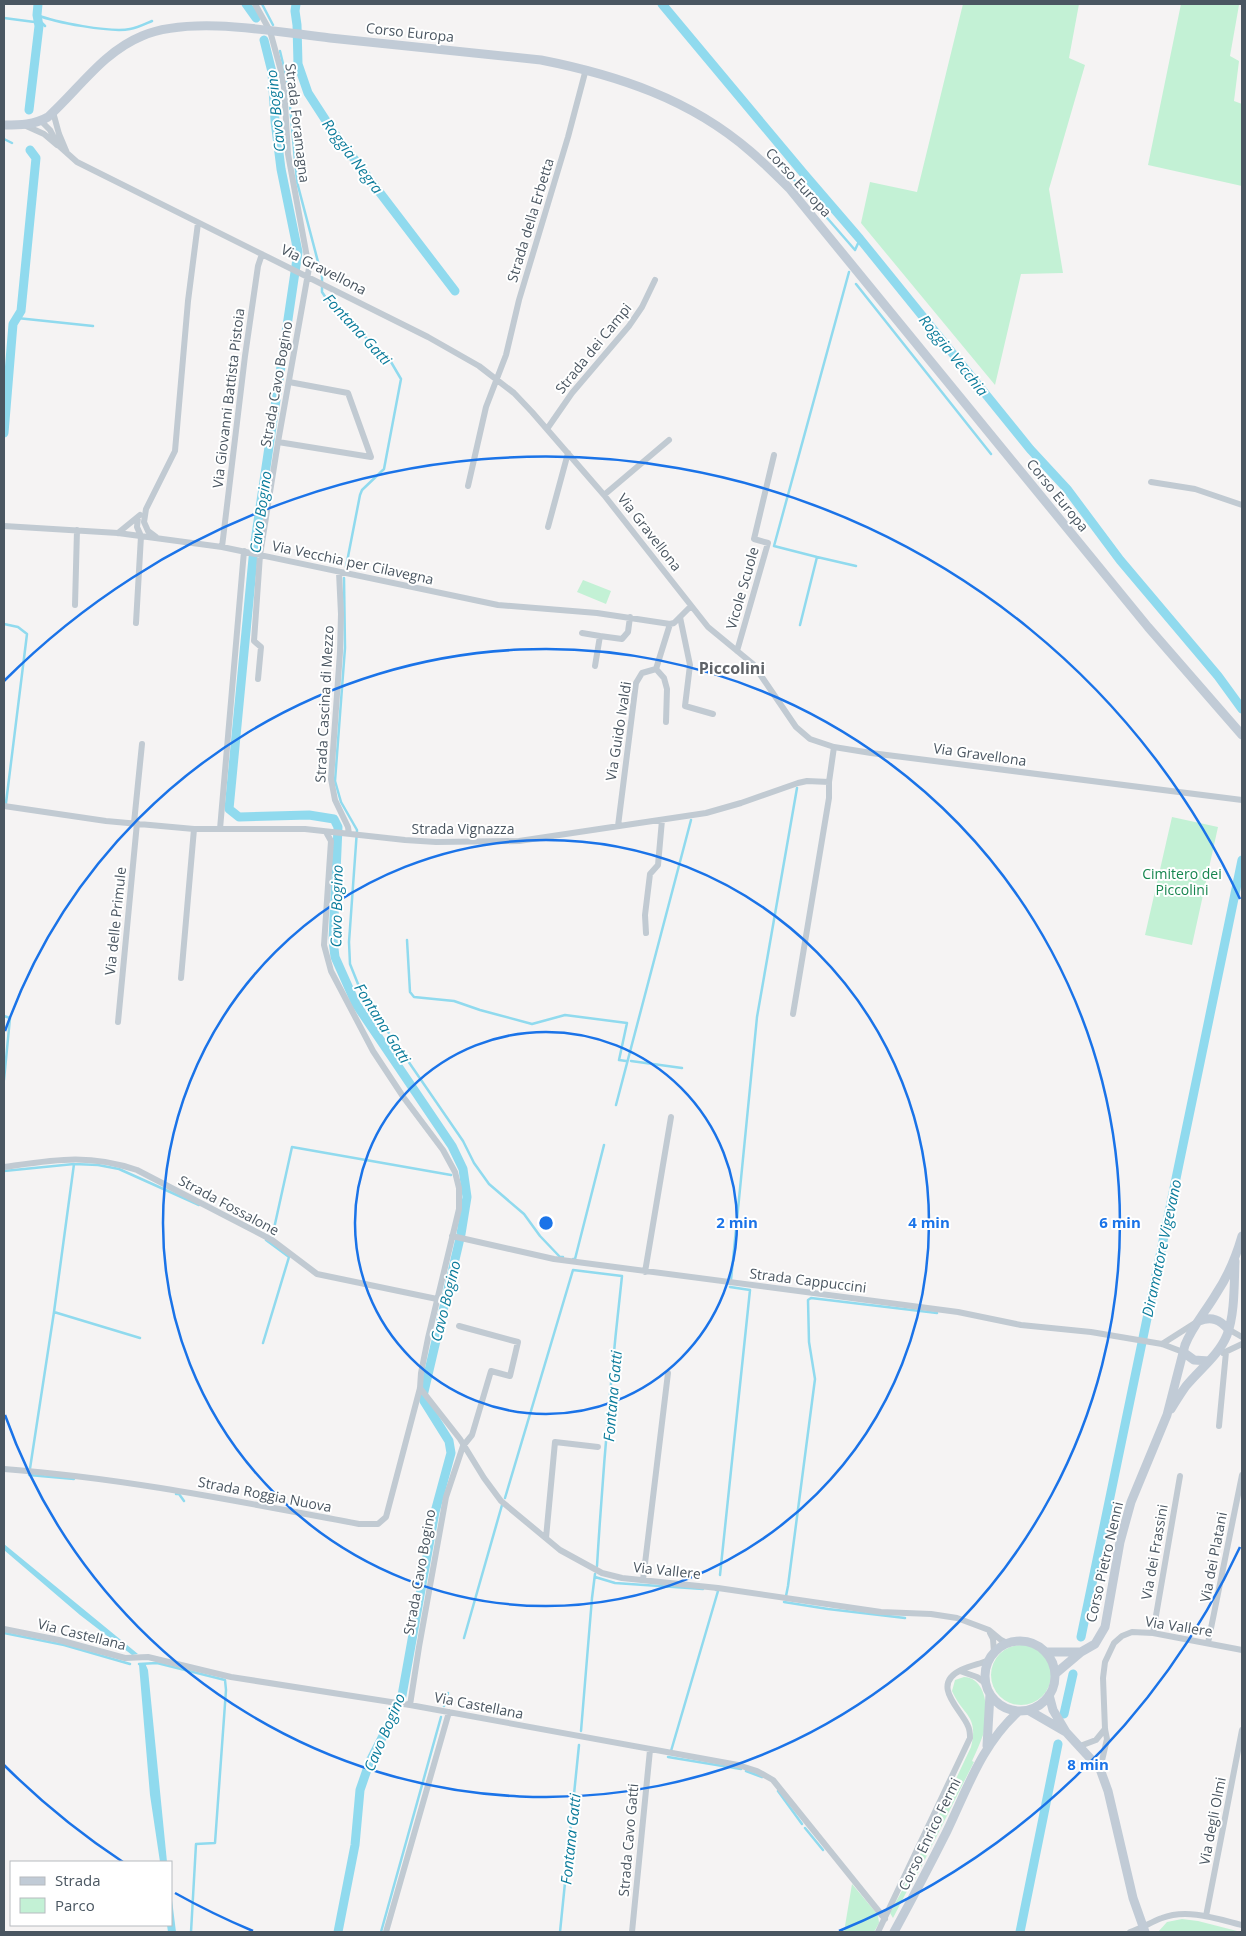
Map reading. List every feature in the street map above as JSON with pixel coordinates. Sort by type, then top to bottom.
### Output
[{"type":"main road","name":"Corso Europa","points":[[57,109],[100,63],[121,47],[142,35],[175,27],[218,27],[270,31],[541,60],[586,69],[627,82],[671,100],[709,121],[749,150],[789,188],[1148,627],[1242,734]]},
{"type":"main road","name":"Via Gravellona","points":[[4,125],[24,125],[41,121],[57,109]]},
{"type":"main road","name":"Corso Pietro Nenni","points":[[1167,1414],[1186,1387],[1221,1347],[1228,1329],[1236,1259],[1242,1236]]},
{"type":"main road","name":"Corso Pietro Nenni","points":[[1055,1674],[1081,1652],[1095,1644],[1105,1627],[1120,1542],[1131,1502],[1167,1414],[1189,1335],[1218,1292],[1236,1259]]},
{"type":"main road","points":[[1199,1321],[1212,1318],[1218,1320],[1228,1329]]},
{"type":"main road","points":[[1183,1352],[1194,1360],[1209,1361]]},
{"type":"main road","points":[[1024,1711],[1040,1705],[1049,1695],[1054,1685],[1055,1674],[1052,1662],[1046,1652],[1028,1642],[1017,1641],[1007,1643],[994,1652],[987,1661],[985,1683],[990,1694],[1002,1706],[1024,1711],[1066,1732]]},
{"type":"main road","points":[[1046,1652],[1081,1652]]},
{"type":"main road","name":"Corso Enrico Fermi","points":[[987,1747],[990,1694]]},
{"type":"main road","points":[[1049,1695],[1053,1710],[1066,1732],[1100,1769],[1108,1791],[1133,1898],[1144,1930]]},
{"type":"main road","name":"Corso Enrico Fermi","points":[[894,1932],[946,1833],[987,1747],[1004,1724],[1024,1711]]},
{"type":"street","name":"Strada Foramagna","points":[[255,4],[270,31],[284,87],[288,154],[309,268],[305,275]]},
{"type":"street","name":"Strada della Erbetta","points":[[468,486],[486,407],[506,355],[519,300],[568,137],[586,69]]},
{"type":"street","points":[[57,109],[59,134],[67,154]]},
{"type":"street","name":"Via Gravellona","points":[[41,121],[50,130],[58,145]]},
{"type":"street","name":"Via Gravellona","points":[[24,125],[44,134],[77,162],[453,350],[496,378],[514,393],[604,495],[708,627],[753,664],[796,727],[810,739],[834,747],[997,770],[1242,800]]},
{"type":"street","points":[[156,538],[148,531],[144,522],[146,509],[175,451],[188,300],[198,223]]},
{"type":"street","name":"Via Giovanni Battista Pistoia","points":[[222,547],[244,356],[258,266],[262,254]]},
{"type":"street","name":"Strada Cavo Bogino","points":[[258,679],[261,647],[254,641],[260,555],[305,275]]},
{"type":"street","name":"Strada dei Campi","points":[[547,429],[572,393],[642,307],[655,280]]},
{"type":"street","points":[[278,442],[372,457],[348,393],[289,382]]},
{"type":"street","points":[[604,495],[669,440]]},
{"type":"street","points":[[548,527],[568,453]]},
{"type":"street","name":"Vicole Scuole","points":[[737,651],[768,543],[754,538],[774,455]]},
{"type":"street","points":[[1151,482],[1196,489],[1242,505]]},
{"type":"street","points":[[118,533],[146,509]]},
{"type":"street","points":[[136,623],[141,536],[137,527],[138,517]]},
{"type":"street","name":"Via Vecchia per Cilavegna","points":[[4,526],[118,533],[222,547],[498,605],[630,617],[670,624]]},
{"type":"street","points":[[74,605],[78,530]]},
{"type":"street","points":[[220,829],[244,552]]},
{"type":"street","name":"Strada Cascina di Mezzo","points":[[339,572],[340,652],[331,779],[335,800],[348,827],[354,834]]},
{"type":"street","points":[[666,722],[667,689],[664,678],[656,669],[670,624],[691,606]]},
{"type":"street","points":[[582,633],[622,639],[628,632],[630,617]]},
{"type":"street","points":[[680,617],[690,665],[685,706],[713,714]]},
{"type":"street","points":[[595,666],[600,636]]},
{"type":"street","name":"Via Guido Ivaldi","points":[[618,826],[636,683],[642,673],[656,669]]},
{"type":"street","name":"Via delle Primule","points":[[118,1022],[142,744]]},
{"type":"street","points":[[793,1014],[829,798],[829,782],[834,747]]},
{"type":"street","name":"Strada Vignazza","points":[[4,806],[194,829],[305,829],[436,842],[519,841],[714,811],[798,783],[807,781],[829,782]]},
{"type":"street","points":[[646,933],[645,915],[650,874],[658,865],[662,820]]},
{"type":"street","points":[[181,978],[194,829]]},
{"type":"street","points":[[326,832],[330,842],[324,945],[331,971],[373,1051],[404,1098],[443,1150],[455,1172],[459,1188],[459,1209],[422,1364],[420,1388]]},
{"type":"street","points":[[645,1272],[671,1117]]},
{"type":"street","name":"Strada Fossalone","points":[[4,1167],[69,1158],[115,1162],[137,1170],[272,1240],[318,1274],[437,1299]]},
{"type":"street","name":"Strada Cappuccini","points":[[452,1236],[554,1259],[958,1312],[1021,1325],[1091,1332],[1162,1344],[1183,1352]]},
{"type":"street","points":[[1162,1344],[1199,1321]]},
{"type":"street","name":"Strada Cavo Bogino","points":[[408,1705],[446,1496],[463,1446],[472,1435],[491,1371],[510,1376],[518,1342],[459,1326]]},
{"type":"street","points":[[1228,1329],[1242,1337]]},
{"type":"street","points":[[1209,1361],[1242,1344]]},
{"type":"street","points":[[1218,1426],[1226,1352]]},
{"type":"street","points":[[643,1580],[668,1373]]},
{"type":"street","name":"Via Vallere","points":[[420,1388],[460,1439],[501,1501],[560,1550],[602,1573],[622,1578],[718,1588],[881,1612],[931,1614],[957,1618],[989,1630],[1007,1643]]},
{"type":"street","name":"Strada Roggia Nuova","points":[[4,1469],[115,1480],[359,1524],[378,1524],[383,1522],[389,1510],[420,1388]]},
{"type":"street","points":[[546,1538],[556,1442],[598,1447]]},
{"type":"street","name":"Via dei Platani","points":[[1208,1643],[1242,1475]]},
{"type":"street","name":"Via dei Frassini","points":[[1154,1633],[1180,1476]]},
{"type":"street","name":"Via Castellana","points":[[4,1629],[59,1640],[125,1658],[148,1657],[231,1677],[449,1712],[738,1765],[756,1770],[773,1780],[885,1919]]},
{"type":"street","points":[[989,1630],[993,1639],[994,1652]]},
{"type":"street","name":"Via Vallere","points":[[1100,1769],[1107,1739],[1105,1729],[1105,1662],[1114,1643],[1122,1636],[1132,1632],[1154,1633],[1242,1650]]},
{"type":"street","points":[[878,1932],[970,1738],[970,1728],[950,1700],[947,1688],[949,1680],[960,1671],[987,1661]]},
{"type":"street","points":[[960,1671],[977,1677],[985,1683]]},
{"type":"street","points":[[386,1932],[449,1712]]},
{"type":"street","points":[[1080,1746],[1096,1740],[1105,1729]]},
{"type":"street","name":"Via degli Olmi","points":[[1206,1916],[1240,1751],[1242,1730]]},
{"type":"street","name":"Strada Cavo Gatti","points":[[632,1932],[650,1750]]},
{"type":"street","points":[[1130,1932],[1144,1930],[1164,1917],[1182,1914],[1206,1916],[1242,1925]]},
{"type":"green space","points":[[963,4],[1079,4],[1069,58],[1085,65],[1049,189],[1063,273],[1021,274],[995,385],[861,223],[870,182],[917,192]]},
{"type":"green space","points":[[1181,4],[1239,5],[1230,56],[1239,61],[1234,101],[1242,104],[1242,186],[1148,165]]},
{"type":"green space","points":[[583,580],[611,591],[606,604],[577,592]]},
{"type":"green space","name":"Cimitero dei Piccolini","points":[[1172,817],[1218,827],[1192,945],[1145,935]]},
{"type":"green space","points":[[1021,1645],[1038,1650],[1046,1658],[1051,1675],[1046,1692],[1038,1700],[1021,1705],[1004,1700],[996,1692],[991,1675],[996,1658],[1004,1650]]},
{"type":"green space","points":[[964,1677],[972,1679],[983,1691],[986,1719],[983,1735],[972,1761],[974,1762],[909,1891],[907,1891],[893,1918],[890,1913],[912,1872],[971,1747],[973,1728],[969,1716],[952,1691],[955,1680]]},
{"type":"green space","points":[[852,1884],[878,1915],[879,1923],[874,1932],[844,1932]]},
{"type":"green space","points":[[1182,1919],[1241,1932],[1158,1932],[1167,1922]]},
{"type":"water","points":[[4,1544],[138,1654],[132,1655],[80,1615],[4,1550]]},
{"type":"water","points":[[145,1663],[148,1670],[167,1861],[160,1861],[150,1795],[139,1665]]},
{"type":"water","points":[[172,1900],[176,1932],[168,1932],[167,1926],[172,1926]]},
{"type":"waterway","points":[[29,110],[39,26],[38,4]]},
{"type":"waterway","name":"Cavo Bogino","points":[[246,4],[256,18]]},
{"type":"waterway","name":"Fontana Gatti","points":[[262,4],[273,25]]},
{"type":"waterway","name":"Roggia Negra","points":[[296,4],[298,64],[308,93],[332,130],[455,291]]},
{"type":"waterway","name":"Roggia Vecchia","points":[[662,4],[860,239],[1030,449],[1067,489],[1120,560],[1218,676],[1242,709]]},
{"type":"waterway","points":[[37,15],[69,24],[121,30],[141,26],[152,21]]},
{"type":"waterway","points":[[4,18],[42,23],[45,26]]},
{"type":"waterway","name":"Cavo Bogino","points":[[264,40],[272,72],[275,121],[281,169],[298,252],[254,548],[229,809],[239,817],[309,815],[334,819],[338,827],[333,940],[335,957],[356,1004],[452,1146],[463,1169],[467,1197],[461,1234],[423,1396],[424,1401],[449,1441],[451,1453],[435,1512],[401,1701],[370,1761],[360,1790],[355,1845],[338,1932]]},
{"type":"waterway","name":"Fontana Gatti","points":[[280,51],[288,85],[297,182],[322,277],[322,292],[328,301],[391,362],[401,379],[384,469],[362,490],[360,495],[346,567]]},
{"type":"waterway","points":[[4,139],[12,143]]},
{"type":"waterway","points":[[4,433],[13,324],[21,311],[36,158],[30,150]]},
{"type":"waterway","points":[[782,166],[855,250],[860,239]]},
{"type":"waterway","points":[[800,625],[817,557],[774,546],[849,272]]},
{"type":"waterway","points":[[856,284],[991,454]]},
{"type":"waterway","points":[[17,318],[93,326]]},
{"type":"waterway","points":[[817,557],[856,566]]},
{"type":"waterway","name":"Fontana Gatti","points":[[344,578],[345,648],[335,781],[341,802],[357,830],[349,942],[350,964],[362,994],[463,1141],[474,1163],[489,1184],[524,1214],[540,1236],[560,1257],[563,1257]]},
{"type":"waterway","points":[[4,624],[18,627],[27,634],[6,803]]},
{"type":"waterway","points":[[731,1280],[757,1017],[797,788]]},
{"type":"waterway","points":[[616,1105],[691,820]]},
{"type":"waterway","name":"Diramatore Vigevano","points":[[1081,1637],[1242,860]]},
{"type":"waterway","points":[[407,940],[410,992],[414,997],[454,1001],[532,1024],[565,1015],[627,1023],[619,1060],[626,1061]]},
{"type":"waterway","points":[[4,1016],[10,1018],[4,1080]]},
{"type":"waterway","points":[[631,1061],[682,1068]]},
{"type":"waterway","points":[[573,1259],[575,1259],[604,1145]]},
{"type":"waterway","points":[[273,1233],[292,1147],[451,1175]]},
{"type":"waterway","points":[[74,1164],[98,1165],[119,1169],[199,1205]]},
{"type":"waterway","points":[[4,1171],[74,1164],[54,1312],[140,1338]]},
{"type":"waterway","points":[[263,1343],[289,1257],[266,1240]]},
{"type":"waterway","name":"Fontana Gatti","points":[[505,1498],[573,1270],[622,1276],[614,1349],[597,1566]]},
{"type":"waterway","points":[[720,1575],[750,1290],[730,1287]]},
{"type":"waterway","points":[[786,1596],[815,1379],[809,1342],[808,1300],[811,1298],[937,1313]]},
{"type":"waterway","points":[[54,1312],[29,1475],[74,1479]]},
{"type":"waterway","points":[[176,1494],[179,1494],[184,1501]]},
{"type":"waterway","points":[[464,1638],[502,1505]]},
{"type":"waterway","name":"Fontana Gatti","points":[[581,1731],[595,1574]]},
{"type":"waterway","points":[[595,1577],[615,1583],[703,1589]]},
{"type":"waterway","points":[[671,1751],[718,1591],[716,1590]]},
{"type":"waterway","points":[[784,1602],[905,1618]]},
{"type":"waterway","points":[[4,1633],[64,1645],[130,1664]]},
{"type":"waterway","points":[[139,1664],[157,1663],[225,1680],[226,1690],[215,1843],[196,1844],[191,1932]]},
{"type":"waterway","name":"Diramatore Vigevano","points":[[1064,1714],[1073,1674]]},
{"type":"waterway","points":[[444,1706],[448,1693]]},
{"type":"waterway","points":[[381,1932],[441,1717]]},
{"type":"waterway","name":"Diramatore Vigevano","points":[[1020,1932],[1058,1744]]},
{"type":"waterway","name":"Fontana Gatti","points":[[560,1932],[579,1745]]},
{"type":"waterway","points":[[668,1757],[741,1769]]},
{"type":"waterway","points":[[746,1771],[762,1777]]},
{"type":"waterway","points":[[778,1791],[802,1824]]},
{"type":"waterway","points":[[805,1828],[823,1850]]},
{"type":"district","name":"Piccolini","points":[[732,668]]}]
